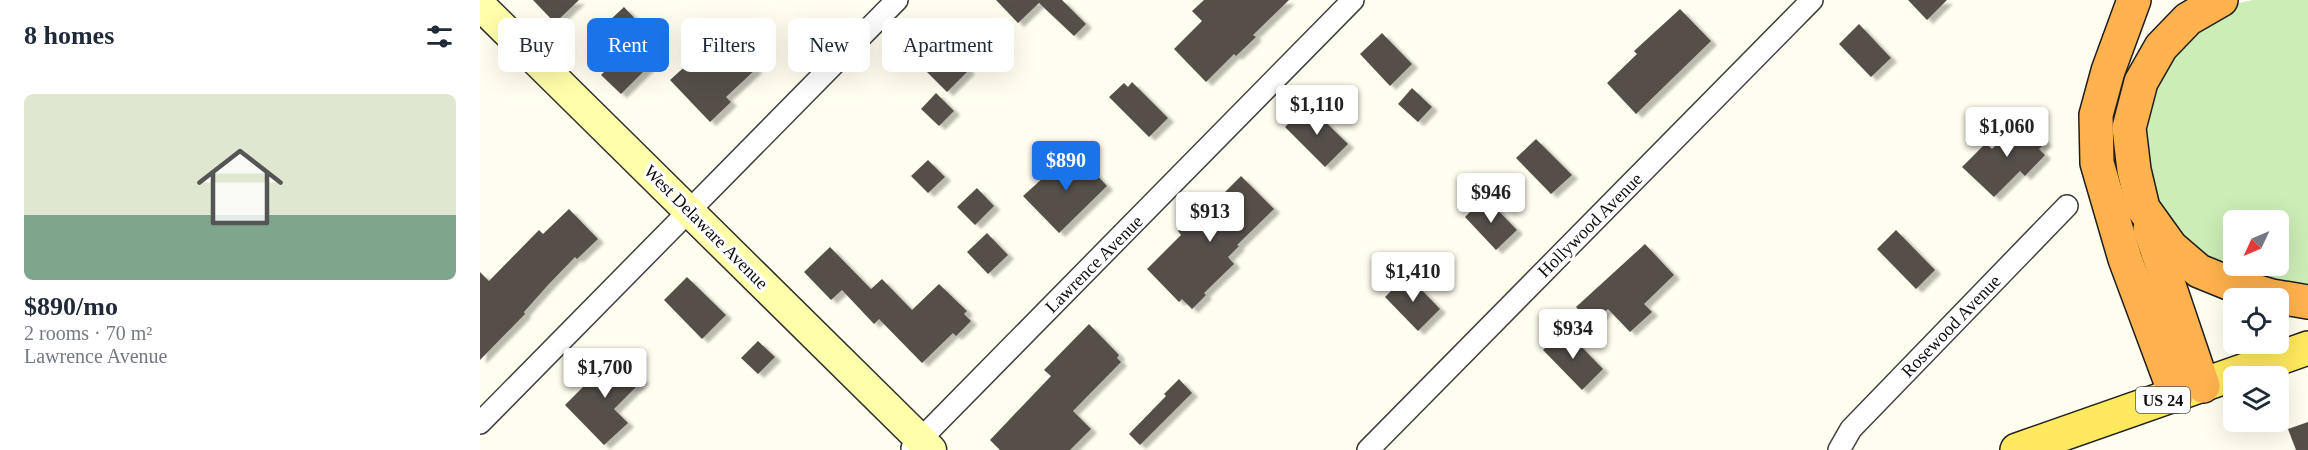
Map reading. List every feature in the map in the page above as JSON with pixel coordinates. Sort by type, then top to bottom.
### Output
[{"type":"highway","points":[[2134,0],[2108,71],[2096,115],[2097,163],[2126,259],[2189,391]]},
{"type":"highway","points":[[2189,391],[2133,170],[2129,128],[2141,82],[2162,48],[2188,19],[2222,0]]},
{"type":"highway","points":[[2143,208],[2171,247],[2199,271],[2272,296],[2308,302]]},
{"type":"main road","name":"US 24","points":[[2017,450],[2308,348]]},
{"type":"street","points":[[480,423],[897,0]]},
{"type":"street","name":"Lawrence Avenue","points":[[921,446],[1353,0]]},
{"type":"street","name":"Hollywood Avenue","points":[[1368,450],[1812,0]]},
{"type":"street","name":"West Delaware Avenue","points":[[480,5],[689,211],[921,446]]},
{"type":"street","name":"Rosewood Avenue","points":[[1839,450],[1851,429],[2067,206]]},
{"type":"green space","points":[[2253,0],[2308,0],[2308,283],[2265,282],[2249,276],[2289,276],[2289,210],[2223,210],[2223,266],[2192,248],[2163,216],[2147,175],[2141,128],[2148,91],[2191,32],[2234,4]]},
{"type":"building","points":[[533,0],[579,0],[560,18],[550,18]]},
{"type":"building","points":[[996,0],[1062,0],[1086,24],[1074,36],[1039,3],[1018,23]]},
{"type":"building","points":[[1204,0],[1289,0],[1253,35],[1256,37],[1236,56],[1234,54],[1206,82],[1174,49],[1202,21],[1192,11]]},
{"type":"building","points":[[1908,0],[1947,0],[1927,20]]},
{"type":"building","points":[[624,7],[634,18],[612,18]]},
{"type":"building","points":[[1680,9],[1711,41],[1636,114],[1607,83],[1637,54],[1634,51]]},
{"type":"building","points":[[1859,24],[1891,58],[1871,77],[1839,44]]},
{"type":"building","points":[[1382,33],[1412,64],[1390,86],[1360,54]]},
{"type":"building","points":[[681,70],[681,72],[753,72],[726,97],[731,102],[710,122],[670,80]]},
{"type":"building","points":[[604,72],[643,72],[621,94],[601,75]]},
{"type":"building","points":[[927,72],[967,72],[947,92]]},
{"type":"building","points":[[1132,82],[1168,118],[1149,137],[1109,97],[1124,83],[1128,87]]},
{"type":"building","points":[[1412,88],[1432,107],[1418,122],[1398,104]]},
{"type":"building","points":[[936,93],[954,111],[939,126],[921,109]]},
{"type":"building","points":[[1308,105],[1348,144],[1325,167],[1285,127]]},
{"type":"building","points":[[2023,118],[2046,142],[2039,149],[2045,155],[2025,176],[2020,171],[1994,197],[1962,167],[1986,143],[1992,149]]},
{"type":"building","points":[[1536,139],[1572,175],[1551,194],[1516,158]]},
{"type":"building","points":[[1075,152],[1107,186],[1059,233],[1023,196],[1044,177],[1046,179]]},
{"type":"building","points":[[928,160],[945,177],[928,193],[911,176]]},
{"type":"building","points":[[1241,176],[1274,209],[1237,245],[1239,246],[1228,257],[1234,264],[1204,293],[1206,295],[1192,309],[1182,299],[1179,302],[1147,269],[1181,235],[1178,231],[1201,208],[1205,212]]},
{"type":"building","points":[[977,188],[994,206],[975,225],[957,207]]},
{"type":"building","points":[[1485,197],[1517,230],[1496,250],[1465,217]]},
{"type":"building","points":[[569,209],[598,239],[577,259],[575,257],[524,312],[525,314],[480,360],[480,272],[489,281],[539,230],[543,234]]},
{"type":"building","points":[[1896,230],[1935,270],[1916,289],[1877,249]]},
{"type":"building","points":[[987,233],[1008,255],[988,274],[967,252]]},
{"type":"building","points":[[1645,244],[1674,275],[1644,304],[1652,312],[1630,332],[1608,309],[1591,324],[1576,307]]},
{"type":"building","points":[[830,247],[871,289],[882,279],[912,310],[939,284],[967,311],[964,314],[971,321],[956,336],[953,333],[922,363],[879,319],[874,324],[842,290],[831,300],[804,272]]},
{"type":"building","points":[[1407,275],[1440,309],[1418,331],[1385,297]]},
{"type":"building","points":[[687,277],[726,315],[702,339],[664,300]]},
{"type":"building","points":[[1089,324],[1119,355],[1117,358],[1121,362],[1073,411],[1091,429],[1070,450],[1000,450],[990,440],[1051,376],[1044,370]]},
{"type":"building","points":[[1564,329],[1603,369],[1582,390],[1543,350]]},
{"type":"building","points":[[758,341],[775,357],[758,374],[741,358]]},
{"type":"building","points":[[617,353],[643,380],[614,409],[628,423],[604,445],[565,405]]},
{"type":"building","points":[[1179,379],[1192,393],[1140,445],[1129,434],[1166,396],[1164,394]]},
{"type":"building","points":[[2308,422],[2308,450],[2296,450],[2289,429]]}]
